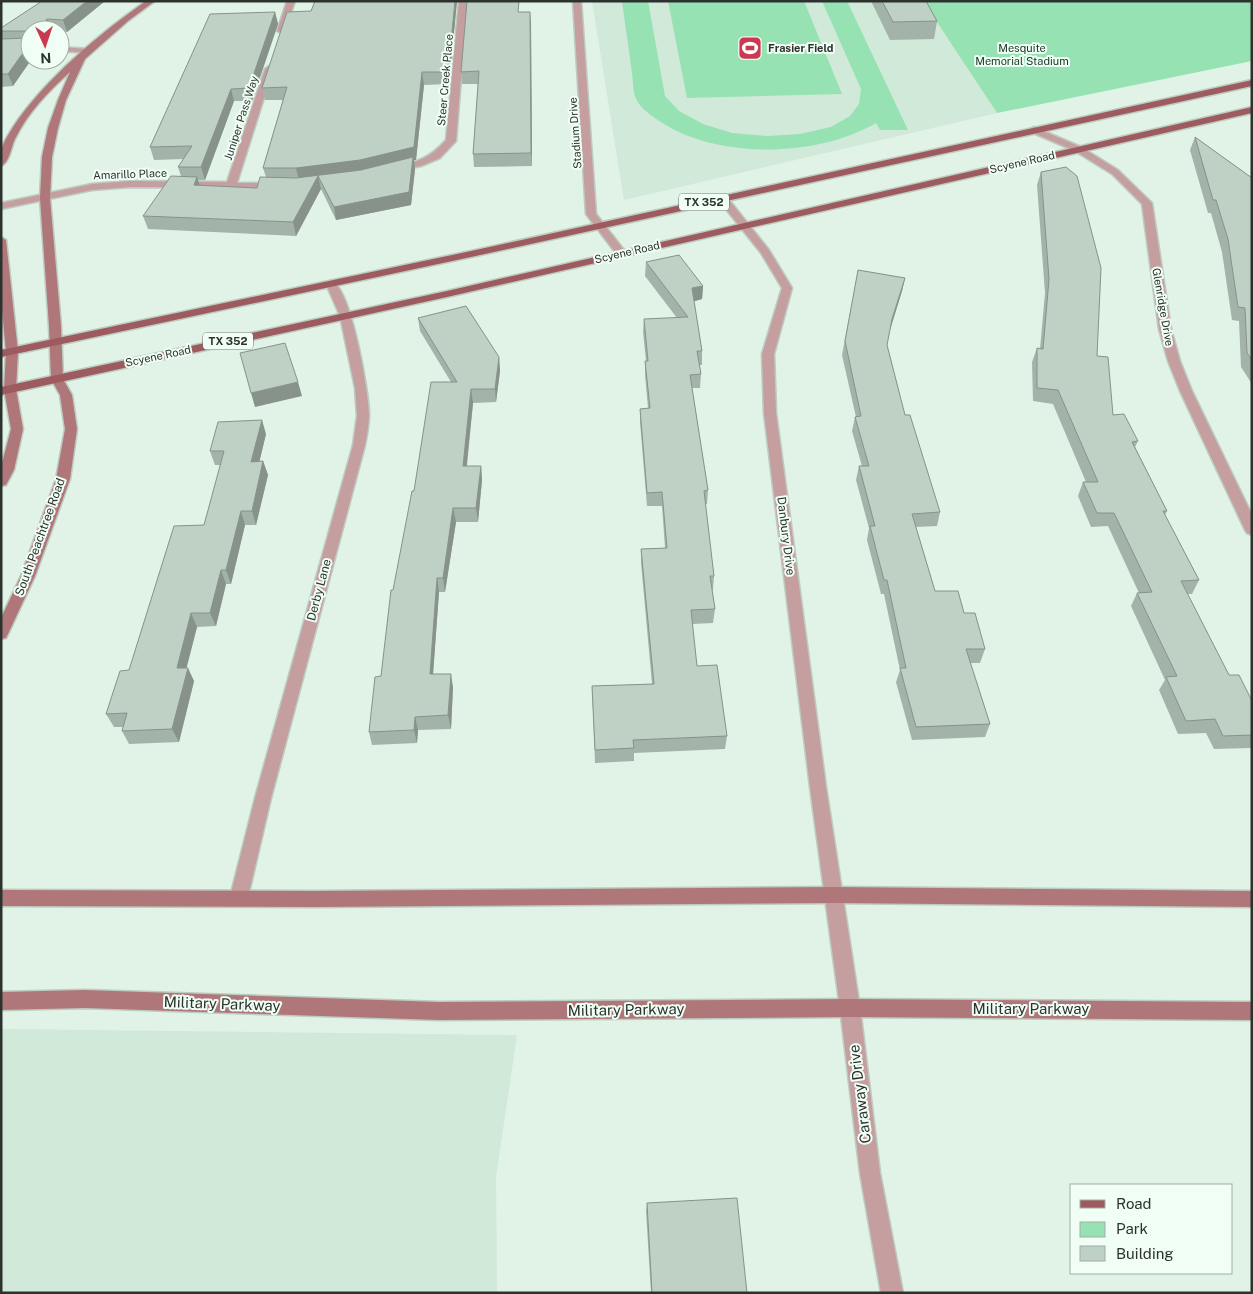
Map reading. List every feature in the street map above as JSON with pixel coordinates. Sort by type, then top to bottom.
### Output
[{"type":"main road","points":[[1,163],[10,139],[32,106],[81,58],[125,19],[151,1]]},
{"type":"main road","points":[[57,379],[45,198],[47,158],[53,128],[62,100],[81,58]]},
{"type":"main road","name":"TX 352","points":[[7,353],[1252,83]]},
{"type":"main road","name":"Scyene Road","points":[[6,390],[622,254],[1252,110]]},
{"type":"main road","points":[[1,240],[7,353],[6,390],[17,429],[7,470],[1,482]]},
{"type":"main road","name":"South Peachtree Road","points":[[1,634],[28,576],[63,479],[71,429],[66,395],[57,379]]},
{"type":"main road","points":[[1,898],[238,897],[314,899],[834,895],[1252,899]]},
{"type":"main road","name":"Military Parkway","points":[[1,1001],[85,999],[439,1011],[850,1008],[1252,1011]]},
{"type":"street","points":[[277,45],[291,1]]},
{"type":"street","name":"Steer Creek Place","points":[[381,173],[418,164],[437,156],[451,141],[463,1]]},
{"type":"street","name":"Stadium Drive","points":[[577,1],[591,214],[622,254]]},
{"type":"street","points":[[70,50],[89,51]]},
{"type":"street","name":"Juniper Pass Way","points":[[231,186],[271,64]]},
{"type":"street","name":"Glenridge Drive","points":[[1034,130],[1078,149],[1115,172],[1146,203],[1165,329],[1174,361],[1186,391],[1252,530]]},
{"type":"street","name":"Amarillo Place","points":[[1,206],[92,187],[130,184],[289,186]]},
{"type":"street","name":"Danbury Drive","points":[[722,198],[746,225],[781,275],[787,288],[768,354],[770,413],[834,895]]},
{"type":"street","name":"Derby Lane","points":[[238,897],[359,445],[363,416],[361,388],[346,316],[331,284]]},
{"type":"street","name":"Caraway Drive","points":[[834,895],[870,1172],[892,1293]]},
{"type":"shaded area","points":[[592,1],[923,1],[997,113],[624,200]]},
{"type":"shaded area","points":[[1,1029],[517,1035],[496,1177],[497,1293],[1,1293]]},
{"type":"green space","points":[[622,1],[648,1],[665,96],[679,111],[703,124],[732,133],[767,136],[800,134],[831,127],[850,116],[859,104],[861,89],[822,1],[847,1],[908,130],[880,130],[876,123],[826,143],[798,148],[769,150],[739,148],[711,143],[685,134],[654,118],[636,99]]},
{"type":"green space","name":"Frasier Field","points":[[668,1],[804,1],[842,94],[687,98]]},
{"type":"green space","name":"Mesquite Memorial Stadium","points":[[923,1],[1252,1],[1252,61],[997,113]]},
{"type":"building","points":[[42,1],[87,1],[63,20],[20,20],[20,31],[1,31],[1,28]]},
{"type":"building","points":[[315,1],[455,1],[448,72],[422,72],[414,147],[360,160],[296,168],[263,168],[287,87],[262,88],[287,12],[311,11]]},
{"type":"building","points":[[467,1],[519,1],[518,12],[530,12],[531,153],[473,154],[479,71],[461,72]]},
{"type":"building","points":[[882,1],[926,1],[937,21],[893,22]]},
{"type":"building","points":[[275,12],[249,88],[231,89],[201,167],[178,167],[192,146],[150,147],[210,14]]},
{"type":"building","points":[[20,38],[20,57],[8,74],[1,74],[1,39]]},
{"type":"building","points":[[1195,137],[1252,178],[1252,360],[1247,353],[1245,308],[1238,307],[1228,239],[1216,200],[1213,200]]},
{"type":"building","points":[[413,157],[409,192],[334,207],[318,176],[293,222],[143,216],[171,176],[197,177],[194,185],[257,188],[260,177],[296,178],[361,170]]},
{"type":"building","points":[[1066,167],[1077,176],[1101,268],[1097,356],[1108,357],[1113,415],[1124,414],[1138,441],[1132,442],[1167,511],[1163,511],[1199,580],[1181,581],[1229,675],[1239,675],[1252,701],[1252,735],[1223,736],[1215,719],[1186,721],[1166,677],[1177,676],[1137,593],[1152,592],[1114,513],[1097,513],[1083,482],[1098,482],[1058,390],[1037,388],[1037,348],[1043,349],[1049,279],[1041,172]]},
{"type":"building","points":[[679,255],[703,286],[692,288],[702,351],[697,351],[701,374],[690,375],[708,490],[704,491],[714,576],[710,576],[715,609],[691,610],[697,666],[717,665],[727,736],[633,740],[634,748],[595,750],[592,686],[654,684],[641,549],[667,548],[662,492],[647,493],[640,409],[650,408],[645,361],[648,361],[644,319],[688,317],[646,262]]},
{"type":"building","points":[[858,270],[905,278],[892,319],[887,345],[905,415],[910,415],[940,512],[912,514],[935,591],[958,591],[964,613],[975,613],[985,649],[966,649],[990,724],[916,727],[900,668],[906,668],[887,580],[884,580],[870,526],[875,526],[859,466],[869,466],[855,417],[861,416],[845,341]]},
{"type":"building","points":[[466,306],[499,357],[495,389],[471,389],[463,466],[481,466],[476,508],[453,508],[443,578],[437,578],[430,674],[451,674],[448,715],[415,717],[414,730],[369,732],[375,677],[381,676],[391,590],[393,590],[412,491],[414,491],[431,382],[457,382],[418,318]]},
{"type":"building","points":[[285,343],[298,382],[251,393],[240,353]]},
{"type":"building","points":[[262,420],[251,462],[263,461],[252,511],[241,511],[226,570],[221,570],[210,613],[191,613],[177,668],[188,668],[172,729],[122,731],[127,713],[106,714],[120,671],[129,670],[174,526],[204,525],[224,451],[210,451],[218,422]]},
{"type":"building","points":[[737,1198],[747,1293],[652,1293],[647,1203]]},
{"type":"place","name":"Frasier Field","points":[[750,48]]}]
